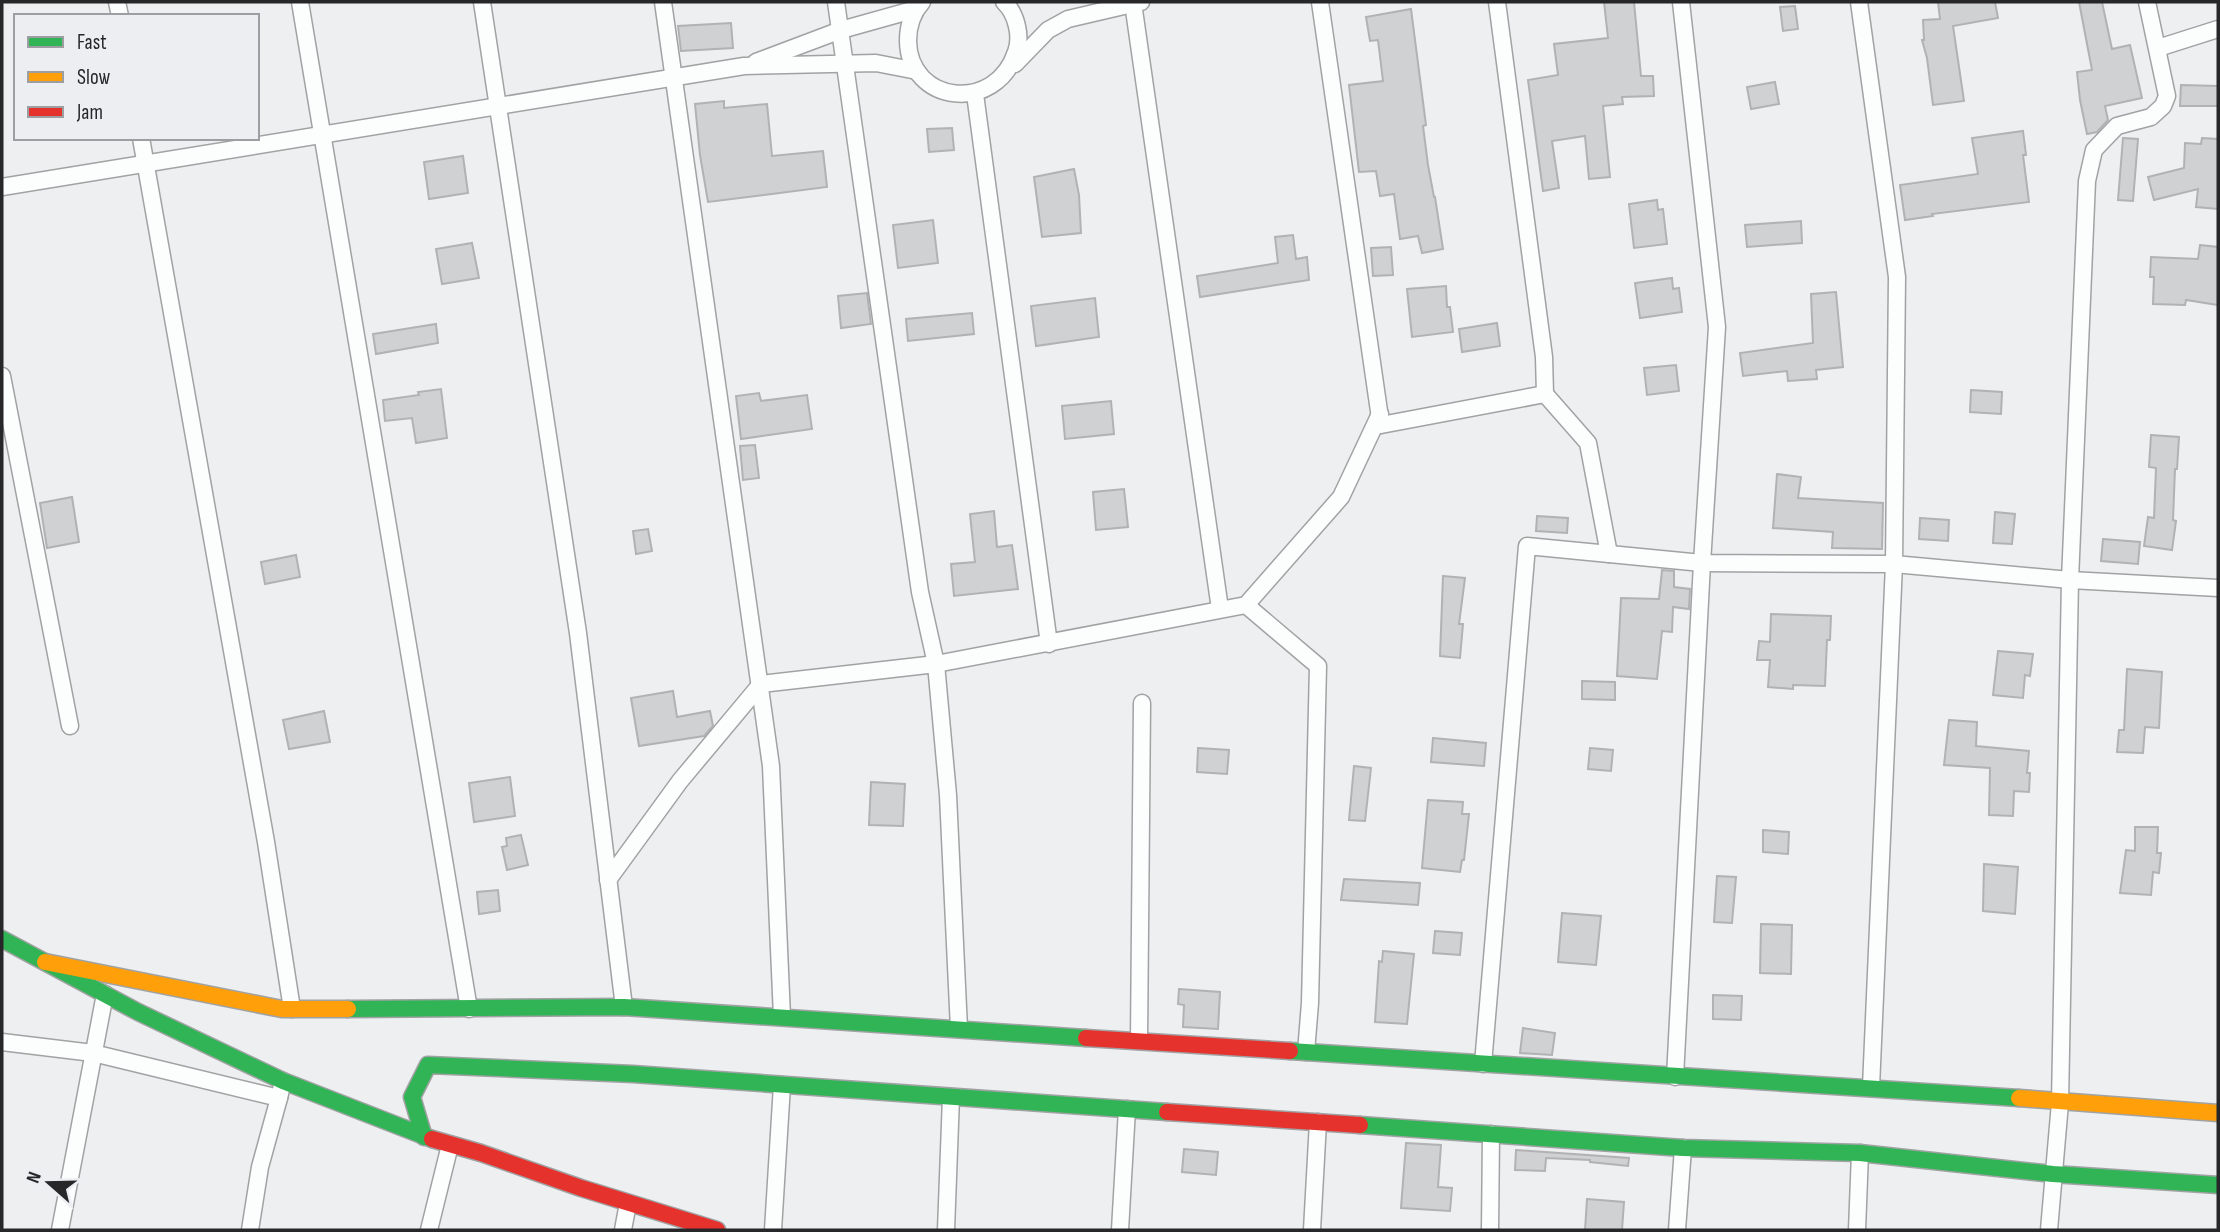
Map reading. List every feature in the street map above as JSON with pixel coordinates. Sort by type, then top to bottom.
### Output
[{"type":"main road","points":[[2,939],[105,994],[283,1081],[424,1137],[717,1230]]},
{"type":"main road","points":[[45,962],[282,1009],[624,1007],[1675,1077],[1871,1087],[2218,1113]]},
{"type":"main road","points":[[424,1137],[412,1097],[428,1065],[633,1074],[1683,1148],[1860,1153],[2053,1174],[2218,1185]]},
{"type":"street","points":[[300,2],[469,1009]]},
{"type":"street","points":[[482,2],[578,634],[624,1007]]},
{"type":"street","points":[[663,2],[771,766],[782,1017]]},
{"type":"street","points":[[836,2],[920,592],[936,664],[948,795],[959,1029]]},
{"type":"street","points":[[1004,2],[1009,7],[1017,27],[1018,48],[1010,69]]},
{"type":"street","points":[[919,5],[908,29],[908,51],[917,71],[933,86],[953,94],[975,94],[995,85],[1048,30],[1068,19],[1132,2],[1220,610]]},
{"type":"street","points":[[1320,2],[1381,425],[1545,394]]},
{"type":"street","points":[[1497,2],[1544,357],[1545,394],[1588,443],[1609,554]]},
{"type":"street","points":[[1675,1077],[1717,327],[1681,2]]},
{"type":"street","points":[[1859,2],[1897,277],[1894,564],[1871,1087]]},
{"type":"street","points":[[2049,1230],[2060,1103],[2070,580],[2087,181],[2094,150],[2117,126],[2151,117],[2163,106],[2167,96],[2147,2]]},
{"type":"street","points":[[744,66],[919,5]]},
{"type":"street","points":[[2158,48],[2218,29]]},
{"type":"street","points":[[2,187],[744,66],[876,64],[917,71]]},
{"type":"street","points":[[975,94],[1049,644]]},
{"type":"street","points":[[141,140],[266,842],[292,1009]]},
{"type":"street","points":[[2,376],[70,726]]},
{"type":"street","points":[[608,880],[680,781],[761,684],[936,664],[1246,605],[1341,497],[1380,414]]},
{"type":"street","points":[[1483,1064],[1527,546],[1702,563],[1894,564],[2070,580],[2218,588]]},
{"type":"street","points":[[1246,605],[1318,666],[1310,1003],[1306,1052]]},
{"type":"street","points":[[1139,1041],[1142,703]]},
{"type":"street","points":[[60,1230],[105,994]]},
{"type":"street","points":[[2,1042],[93,1053],[279,1098]]},
{"type":"street","points":[[250,1230],[260,1167],[283,1081]]},
{"type":"street","points":[[773,1230],[782,1085]]},
{"type":"street","points":[[946,1230],[951,1097]]},
{"type":"street","points":[[1120,1230],[1127,1109]]},
{"type":"street","points":[[1312,1230],[1318,1122]]},
{"type":"street","points":[[1490,1230],[1491,1135]]},
{"type":"street","points":[[429,1230],[450,1145]]},
{"type":"street","points":[[1677,1230],[1683,1148]]},
{"type":"street","points":[[1857,1230],[1860,1153]]},
{"type":"street","points":[[623,1230],[628,1203]]},
{"type":"building","points":[[1604,2],[1634,2],[1641,76],[1653,76],[1654,96],[1622,97],[1623,104],[1603,106],[1610,177],[1589,179],[1585,136],[1552,141],[1559,188],[1543,191],[1528,80],[1558,75],[1554,44],[1608,38]]},
{"type":"building","points":[[1938,2],[1995,2],[1998,18],[1953,26],[1964,101],[1933,105],[1922,40],[1923,20],[1940,19]]},
{"type":"building","points":[[2079,2],[2102,2],[2112,49],[2130,45],[2142,98],[2105,106],[2108,120],[2097,132],[2087,134],[2077,72],[2092,70]]},
{"type":"building","points":[[1795,6],[1798,29],[1783,31],[1780,7]]},
{"type":"building","points":[[1411,9],[1426,125],[1423,126],[1428,165],[1443,249],[1422,253],[1418,236],[1400,239],[1394,194],[1380,196],[1376,171],[1359,172],[1349,85],[1383,81],[1378,40],[1370,41],[1366,17]]},
{"type":"building","points":[[731,23],[733,48],[681,51],[678,26]]},
{"type":"building","points":[[1775,82],[1779,104],[1751,109],[1747,87]]},
{"type":"building","points":[[2181,85],[2218,86],[2218,106],[2180,106]]},
{"type":"building","points":[[724,101],[724,108],[767,104],[772,156],[823,151],[827,187],[708,202],[695,104]]},
{"type":"building","points":[[952,128],[954,150],[929,152],[927,129]]},
{"type":"building","points":[[2023,131],[2029,202],[1905,220],[1900,185],[1978,174],[1972,138]]},
{"type":"building","points":[[2123,138],[2138,139],[2133,201],[2118,200]]},
{"type":"building","points":[[2202,138],[2218,139],[2218,209],[2196,207],[2198,189],[2154,200],[2148,177],[2184,168],[2185,143],[2201,144]]},
{"type":"building","points":[[463,156],[468,193],[429,199],[424,162]]},
{"type":"building","points":[[1074,169],[1079,195],[1081,233],[1042,237],[1034,177]]},
{"type":"building","points":[[1657,200],[1658,210],[1663,209],[1667,244],[1634,248],[1629,204]]},
{"type":"building","points":[[933,220],[938,263],[898,268],[893,225]]},
{"type":"building","points":[[1801,221],[1802,243],[1747,247],[1745,225]]},
{"type":"building","points":[[1293,235],[1296,259],[1307,257],[1309,280],[1200,297],[1197,276],[1278,263],[1275,237]]},
{"type":"building","points":[[472,243],[479,278],[442,284],[436,249]]},
{"type":"building","points":[[2200,245],[2218,247],[2218,305],[2186,300],[2185,305],[2153,304],[2154,277],[2150,277],[2151,257],[2198,259]]},
{"type":"building","points":[[1391,247],[1393,275],[1373,276],[1371,248]]},
{"type":"building","points":[[1672,278],[1673,289],[1679,288],[1682,312],[1640,318],[1635,283]]},
{"type":"building","points":[[1446,286],[1447,307],[1450,307],[1453,332],[1412,337],[1407,289]]},
{"type":"building","points":[[1836,292],[1843,367],[1816,370],[1817,379],[1788,381],[1787,371],[1743,376],[1740,353],[1813,343],[1811,294]]},
{"type":"building","points":[[867,293],[871,324],[841,328],[838,296]]},
{"type":"building","points":[[1095,298],[1099,337],[1036,346],[1031,306]]},
{"type":"building","points":[[972,313],[974,334],[908,341],[906,319]]},
{"type":"building","points":[[1497,323],[1500,346],[1462,352],[1459,329]]},
{"type":"building","points":[[436,324],[438,343],[376,354],[373,334]]},
{"type":"building","points":[[1676,365],[1679,391],[1647,395],[1644,368]]},
{"type":"building","points":[[441,389],[447,438],[416,443],[412,418],[385,421],[383,400]]},
{"type":"building","points":[[1971,390],[2002,392],[2001,414],[1970,412]]},
{"type":"building","points":[[759,393],[761,401],[807,395],[812,429],[741,439],[736,396]]},
{"type":"building","points":[[1111,401],[1114,434],[1065,439],[1062,406]]},
{"type":"building","points":[[2151,435],[2179,437],[2173,520],[2176,521],[2172,550],[2144,546],[2148,517],[2154,518],[2156,468],[2149,467]]},
{"type":"building","points":[[755,445],[759,478],[743,480],[740,446]]},
{"type":"building","points":[[1777,474],[1801,477],[1798,498],[1883,503],[1882,549],[1832,548],[1833,532],[1773,528]]},
{"type":"building","points":[[1124,489],[1128,527],[1096,530],[1093,492]]},
{"type":"building","points":[[72,497],[79,542],[47,548],[40,503]]},
{"type":"building","points":[[994,511],[997,547],[1012,545],[1018,589],[954,596],[951,564],[975,562],[970,514]]},
{"type":"building","points":[[1995,512],[2015,514],[2012,544],[1993,543]]},
{"type":"building","points":[[1537,516],[1568,518],[1567,533],[1536,531]]},
{"type":"building","points":[[1920,518],[1949,520],[1948,541],[1919,539]]},
{"type":"building","points":[[648,529],[652,551],[636,554],[633,531]]},
{"type":"building","points":[[2103,539],[2140,542],[2138,564],[2101,561]]},
{"type":"building","points":[[296,555],[300,577],[265,584],[261,562]]},
{"type":"building","points":[[1662,570],[1674,571],[1674,587],[1690,589],[1689,609],[1673,607],[1672,632],[1662,631],[1657,679],[1617,676],[1621,598],[1659,599]]},
{"type":"building","points":[[1443,576],[1465,578],[1459,624],[1463,624],[1460,658],[1440,656]]},
{"type":"building","points":[[1771,614],[1831,616],[1825,686],[1793,685],[1793,689],[1768,687],[1770,660],[1757,660],[1759,641],[1770,642]]},
{"type":"building","points":[[1998,651],[2033,654],[2030,676],[2025,675],[2023,698],[1993,695]]},
{"type":"building","points":[[2127,669],[2162,672],[2159,728],[2145,727],[2143,753],[2117,752],[2119,730],[2124,730]]},
{"type":"building","points":[[1582,681],[1615,682],[1615,700],[1582,699]]},
{"type":"building","points":[[673,691],[677,717],[710,711],[713,726],[704,736],[639,746],[631,698]]},
{"type":"building","points":[[324,711],[330,742],[289,749],[283,720]]},
{"type":"building","points":[[1949,720],[1977,722],[1976,746],[2029,751],[2029,792],[2014,791],[2013,816],[1989,815],[1990,768],[1944,765]]},
{"type":"building","points":[[1433,738],[1486,743],[1484,766],[1431,762]]},
{"type":"building","points":[[1198,748],[1229,750],[1227,774],[1197,772]]},
{"type":"building","points":[[1590,748],[1613,750],[1611,771],[1588,769]]},
{"type":"building","points":[[1354,766],[1371,768],[1365,821],[1349,820]]},
{"type":"building","points":[[510,777],[515,816],[474,822],[469,783]]},
{"type":"building","points":[[871,782],[905,784],[903,826],[869,825]]},
{"type":"building","points":[[1428,800],[1463,802],[1462,814],[1469,814],[1464,860],[1460,872],[1422,868]]},
{"type":"building","points":[[2135,827],[2158,827],[2157,853],[2161,853],[2159,873],[2153,872],[2151,895],[2120,893],[2126,850],[2135,851]]},
{"type":"building","points":[[1763,830],[1789,832],[1788,854],[1763,852]]},
{"type":"building","points":[[521,835],[528,865],[507,870],[502,847],[507,846],[506,838]]},
{"type":"building","points":[[1984,864],[2018,867],[2015,914],[1983,911]]},
{"type":"building","points":[[1717,876],[1736,877],[1732,923],[1714,922]]},
{"type":"building","points":[[1344,879],[1420,883],[1418,905],[1341,900]]},
{"type":"building","points":[[498,890],[500,911],[479,914],[477,892]]},
{"type":"building","points":[[1562,913],[1601,916],[1596,965],[1558,962]]},
{"type":"building","points":[[1761,924],[1792,925],[1791,974],[1760,973]]},
{"type":"building","points":[[1435,931],[1462,933],[1460,955],[1433,953]]},
{"type":"building","points":[[1383,951],[1414,954],[1407,1024],[1375,1022],[1379,961],[1382,962]]},
{"type":"building","points":[[1179,989],[1220,992],[1218,1029],[1183,1027],[1184,1005],[1178,1004]]},
{"type":"building","points":[[1713,995],[1742,996],[1741,1020],[1713,1019]]},
{"type":"building","points":[[1523,1028],[1555,1033],[1552,1055],[1520,1053]]},
{"type":"building","points":[[1406,1143],[1441,1145],[1438,1187],[1452,1188],[1450,1211],[1401,1208]]},
{"type":"building","points":[[1184,1149],[1218,1152],[1216,1175],[1182,1172]]},
{"type":"building","points":[[1516,1150],[1629,1158],[1628,1166],[1590,1160],[1546,1158],[1545,1171],[1515,1170]]},
{"type":"building","points":[[1587,1199],[1624,1202],[1622,1230],[1585,1230]]},
{"type":"traffic: fast","points":[[2,939],[138,1012],[283,1081],[432,1139]]},
{"type":"traffic: fast","points":[[348,1009],[624,1007],[1086,1038]]},
{"type":"traffic: fast","points":[[1290,1051],[2019,1098]]},
{"type":"traffic: fast","points":[[424,1137],[412,1097],[428,1065],[633,1074],[1167,1112]]},
{"type":"traffic: fast","points":[[1360,1125],[1683,1148],[1860,1153],[2053,1174],[2218,1185]]},
{"type":"traffic: slow","points":[[45,962],[282,1009],[348,1009]]},
{"type":"traffic: slow","points":[[2019,1098],[2218,1113]]},
{"type":"traffic: jam","points":[[1086,1038],[1290,1051]]},
{"type":"traffic: jam","points":[[1167,1112],[1360,1125]]},
{"type":"traffic: jam","points":[[432,1139],[717,1230]]}]
